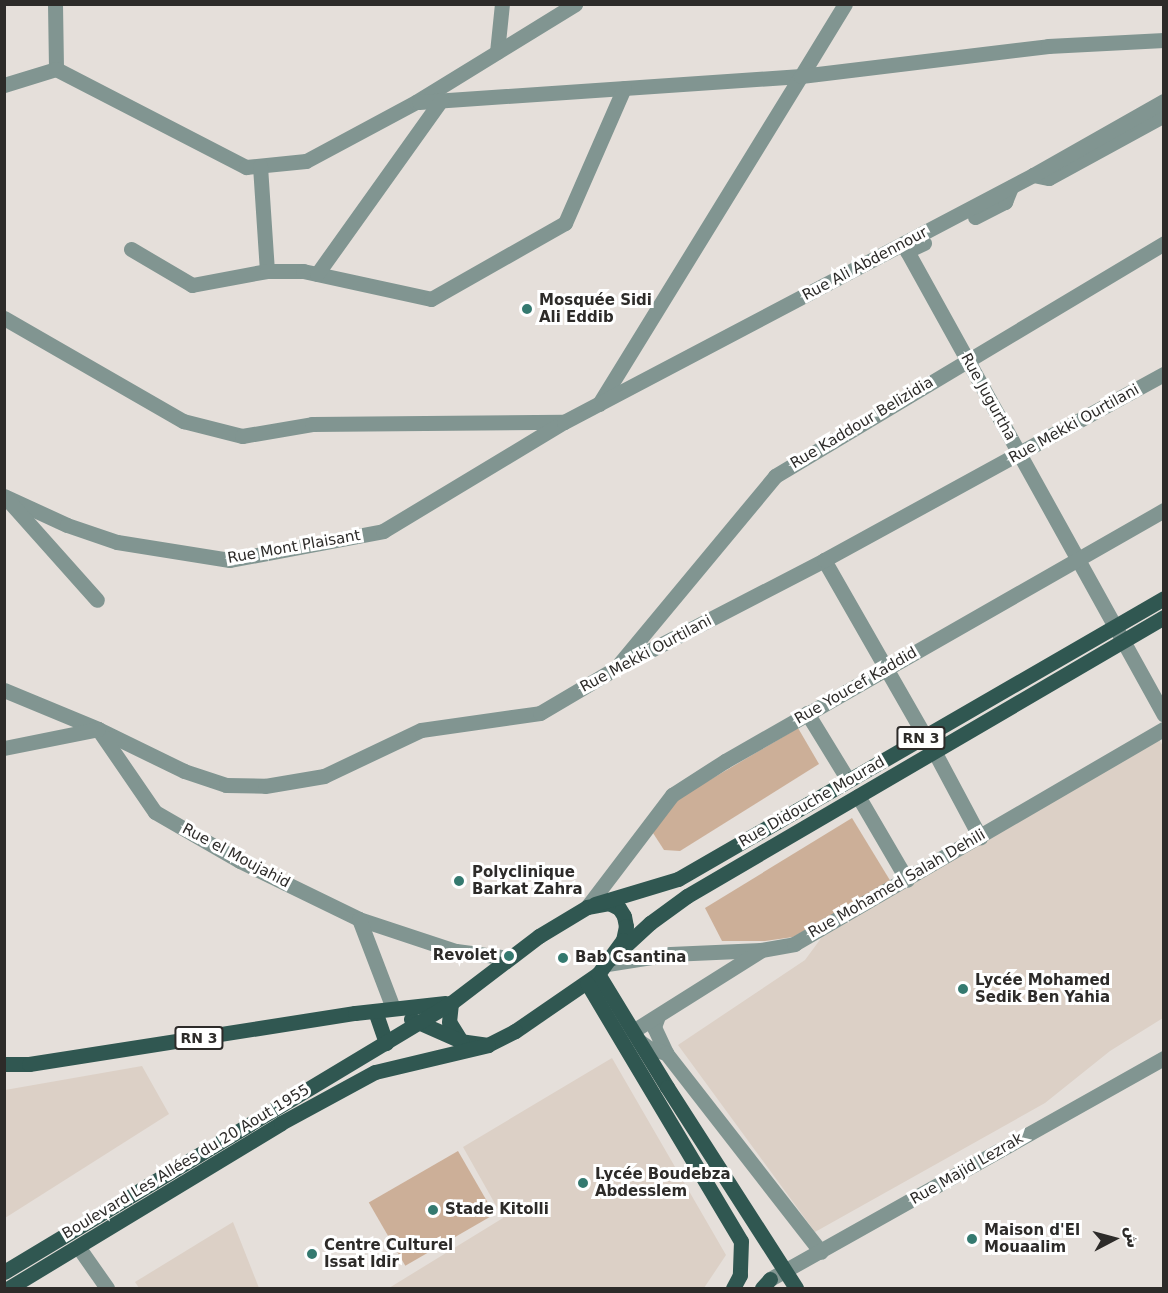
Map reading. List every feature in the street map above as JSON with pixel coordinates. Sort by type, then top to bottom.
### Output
[{"type":"main road","name":"Rue Didouche Mourad","points":[[509,958],[591,905],[678,879],[1164,598]]},
{"type":"main road","name":"Rue Didouche Mourad","points":[[488,1046],[601,970],[650,923],[687,896],[1164,617]]},
{"type":"main road","points":[[591,905],[609,903],[619,908],[626,926],[623,940],[601,970]]},
{"type":"main road","name":"Boulevard Les Allées du 20 Aout 1955","points":[[4,1272],[451,1003],[509,958]]},
{"type":"main road","points":[[601,970],[636,1036],[667,1087],[796,1288]]},
{"type":"main road","points":[[601,970],[741,1241],[740,1275],[733,1288]]},
{"type":"main road","points":[[451,1003],[449,1022],[461,1041]]},
{"type":"main road","name":"RN 3","points":[[4,1064],[29,1064],[393,1008],[451,1003]]},
{"type":"main road","points":[[393,1008],[417,1022],[461,1041],[488,1046]]},
{"type":"main road","points":[[375,1011],[386,1043]]},
{"type":"main road","name":"Boulevard Les Allées du 20 Aout 1955","points":[[9,1288],[79,1248],[281,1123],[375,1071],[488,1046]]},
{"type":"street","points":[[55,4],[56,69]]},
{"type":"street","points":[[497,52],[502,4]]},
{"type":"street","points":[[4,85],[56,69],[246,167],[306,161],[416,102],[575,4]]},
{"type":"street","points":[[599,404],[845,4]]},
{"type":"street","points":[[416,102],[801,76],[1048,46],[1164,40]]},
{"type":"street","points":[[131,249],[192,285],[267,271],[317,274],[431,299],[566,223],[624,88]]},
{"type":"street","points":[[317,274],[441,100]]},
{"type":"street","name":"Rue Ali Abdennour","points":[[564,422],[1032,175],[1164,101]]},
{"type":"street","points":[[1032,175],[1049,178],[1164,115]]},
{"type":"street","points":[[260,166],[267,271]]},
{"type":"street","name":"Rue Jugurtha","points":[[1011,186],[1005,202],[907,251],[1164,715]]},
{"type":"street","name":"Rue Kaddour Belizidia","points":[[616,668],[775,476],[1164,243]]},
{"type":"street","points":[[4,318],[183,421],[242,436],[312,424],[564,422]]},
{"type":"street","name":"Rue Mekki Ourtilani","points":[[98,729],[184,771],[226,785],[265,786],[297,783],[324,776],[421,730],[540,713],[616,668],[824,560],[1164,374]]},
{"type":"street","name":"Rue Mont Plaisant","points":[[4,497],[68,525],[117,542],[230,560],[383,531],[564,422]]},
{"type":"street","points":[[4,497],[97,600]]},
{"type":"street","name":"Rue Youcef Kaddid","points":[[591,905],[672,795],[807,713],[1164,510]]},
{"type":"street","points":[[824,560],[925,736]]},
{"type":"street","points":[[4,690],[98,729]]},
{"type":"street","points":[[807,713],[848,780]]},
{"type":"street","points":[[4,748],[98,729]]},
{"type":"street","name":"Rue el Moujahid","points":[[98,729],[155,812],[240,861],[359,920],[456,951],[509,958]]},
{"type":"street","name":"Rue Mohamed Salah Dehili","points":[[601,970],[670,954],[761,950],[794,944],[1164,729]]},
{"type":"street","points":[[934,752],[980,837]]},
{"type":"street","points":[[858,796],[907,880]]},
{"type":"street","points":[[359,920],[393,1008]]},
{"type":"street","points":[[666,1053],[649,1048],[636,1036],[658,1016],[761,950]]},
{"type":"street","points":[[658,1016],[654,1027],[666,1053],[821,1252]]},
{"type":"street","name":"Rue Majid Lezrak","points":[[766,1284],[1164,1058]]},
{"type":"street","points":[[79,1248],[107,1288]]},
{"type":"shaded area","points":[[798,728],[819,764],[680,851],[664,850],[653,833],[674,801]]},
{"type":"shaded area","name":"Lycée Mohamed Sedik Ben Yahia","points":[[1159,739],[1164,748],[1163,1018],[1110,1051],[1045,1103],[815,1232],[678,1045],[805,960],[822,937]]},
{"type":"shaded area","points":[[852,818],[891,882],[793,937],[765,941],[722,941],[705,908]]},
{"type":"shaded area","name":"Lycée Boudebza Abdesslem","points":[[612,1058],[726,1255],[704,1288],[389,1288],[503,1218],[463,1147]]},
{"type":"shaded area","points":[[142,1066],[169,1114],[5,1218],[5,1090]]},
{"type":"shaded area","name":"Stade Kitolli","points":[[458,1151],[494,1214],[405,1266],[369,1202]]},
{"type":"shaded area","points":[[233,1222],[259,1288],[139,1288],[135,1282]]},
{"type":"place","name":"Mosquée Sidi Ali Eddib","points":[[527,309]]},
{"type":"place","name":"Polyclinique Barkat Zahra","points":[[459,881]]},
{"type":"place","name":"Revolet","points":[[509,956]]},
{"type":"place","name":"Bab Csantina","points":[[563,958]]},
{"type":"place","name":"Lycée Mohamed Sedik Ben Yahia","points":[[963,989]]},
{"type":"place","name":"Lycée Boudebza Abdesslem","points":[[583,1183]]},
{"type":"place","name":"Stade Kitolli","points":[[433,1210]]},
{"type":"place","name":"Maison d'El Mouaalim","points":[[972,1239]]},
{"type":"place","name":"Centre Culturel Issat Idir","points":[[312,1254]]}]
